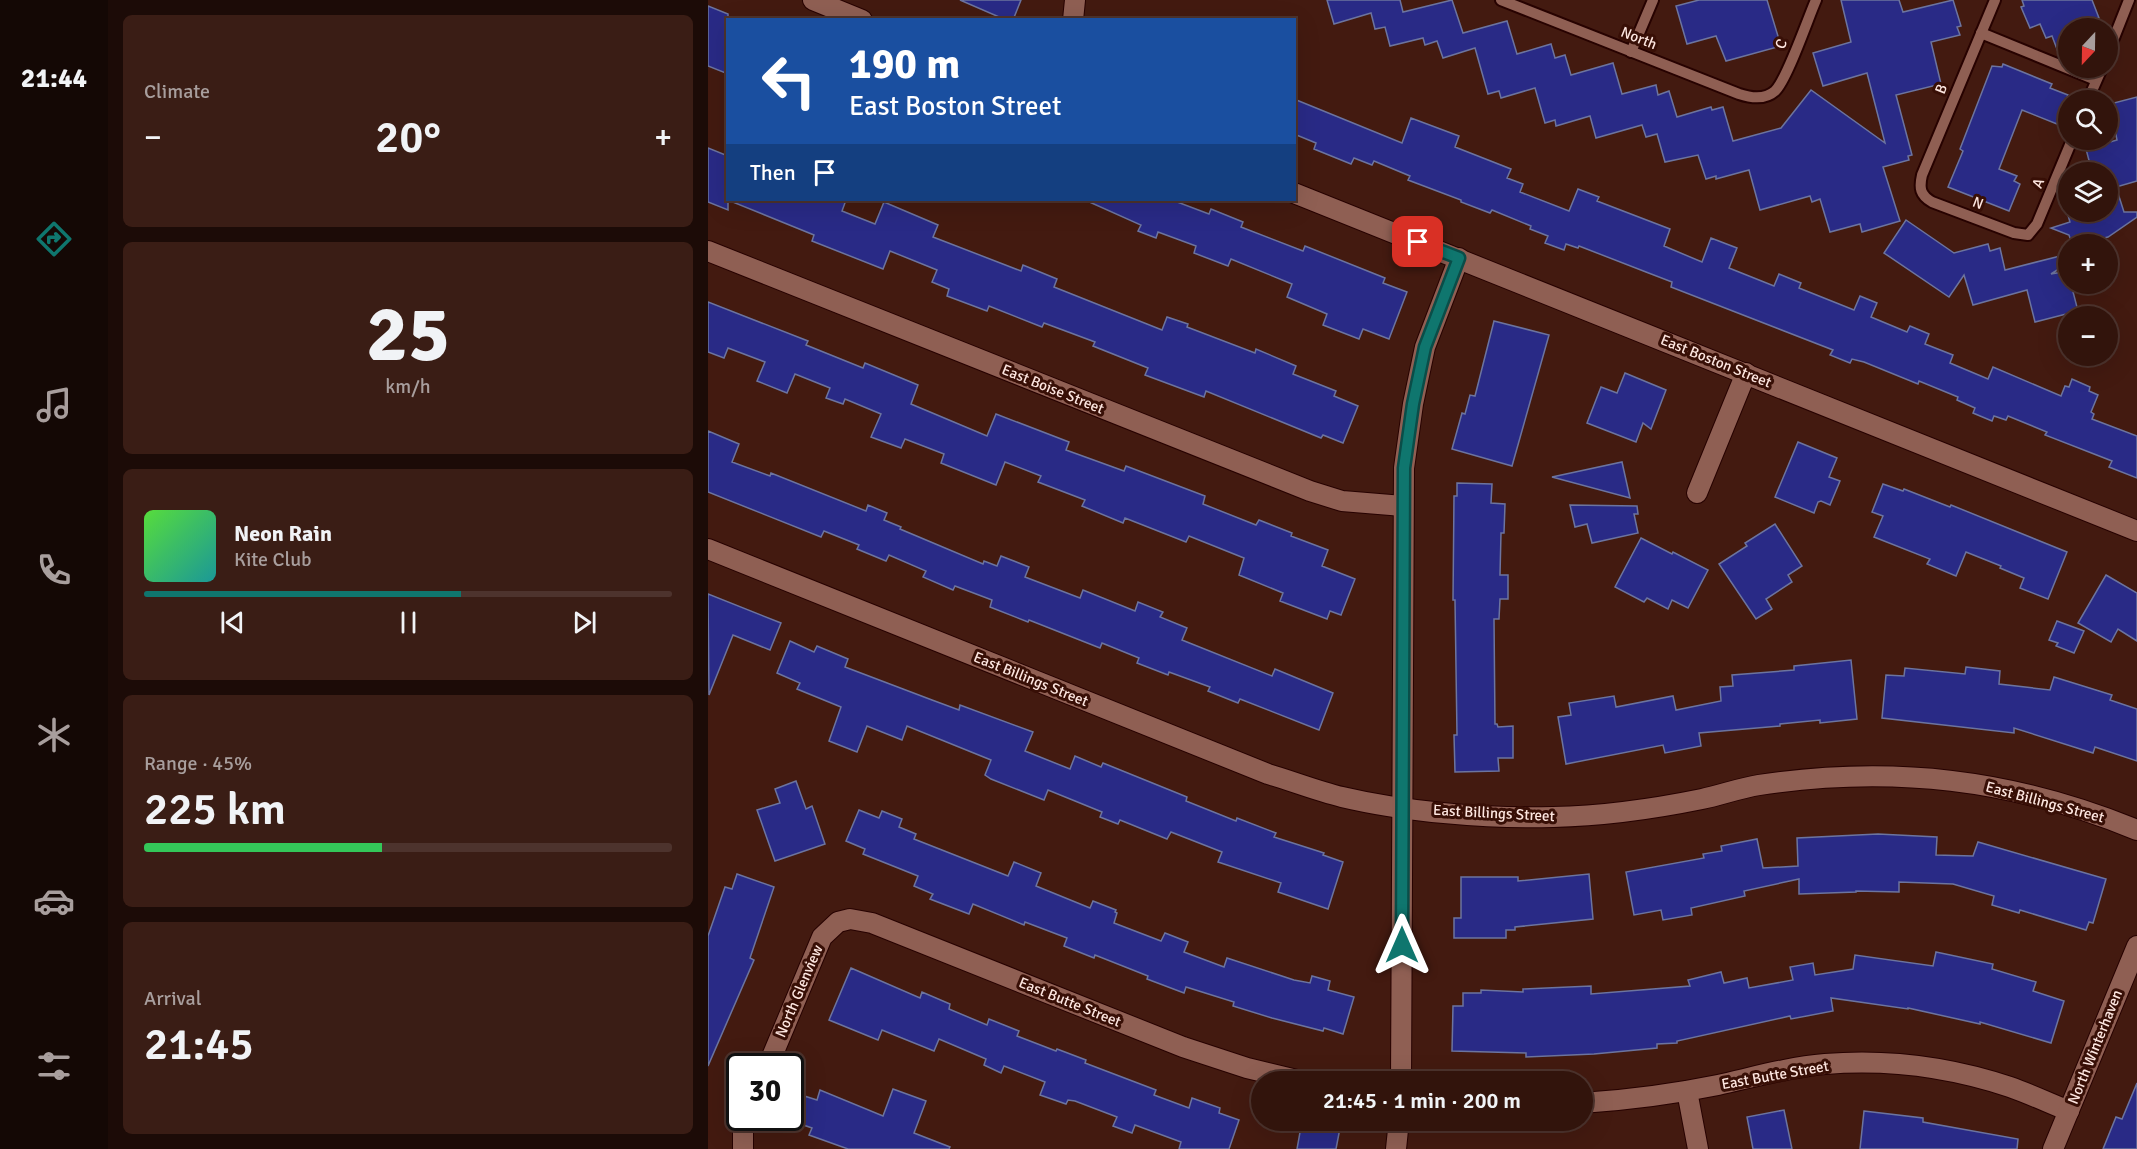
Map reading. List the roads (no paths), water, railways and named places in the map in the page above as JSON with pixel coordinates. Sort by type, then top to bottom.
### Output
[{"type":"street","points":[[813,0],[857,18]]},
{"type":"street","points":[[1072,18],[1075,0]]},
{"type":"street","name":"East Boston Street","points":[[1296,194],[2137,531]]},
{"type":"street","name":"East Boise Street","points":[[708,251],[1310,491],[1342,501],[1403,506]]},
{"type":"street","points":[[1401,1071],[1404,468],[1418,374],[1434,320],[1459,258]]},
{"type":"street","points":[[1697,493],[1746,373]]},
{"type":"street","name":"East Billings Street","points":[[708,549],[1268,774],[1341,796],[1403,808],[1485,816],[1553,818],[1621,813],[1757,786],[1833,776],[1915,777],[1962,781],[2016,791],[2077,808],[2137,830]]},
{"type":"street","name":"East Butte Street","points":[[838,922],[850,919],[872,923],[1183,1047],[1259,1071]]},
{"type":"street","name":"North Glenview","points":[[773,1053],[817,946],[830,928],[838,922]]},
{"type":"street","name":"North Winterhaven","points":[[2053,1149],[2137,946]]},
{"type":"street","name":"East Butte Street","points":[[1593,1102],[1687,1091],[1784,1070],[1825,1064],[1898,1064],[1935,1068],[1974,1077],[2069,1111]]},
{"type":"street","points":[[1687,1091],[1698,1149]]},
{"type":"street","points":[[743,1131],[743,1149]]},
{"type":"street","points":[[1396,1149],[1398,1131]]},
{"type":"lane","name":"North","points":[[1501,0],[1739,94],[1748,97],[1768,95]]},
{"type":"lane","points":[[1631,51],[1653,0]]},
{"type":"lane","name":"C","points":[[1768,95],[1780,84],[1815,0]]},
{"type":"lane","name":"B","points":[[1921,191],[1922,175],[1995,0]]},
{"type":"lane","points":[[2118,28],[2129,0]]},
{"type":"lane","points":[[1981,33],[2096,80],[2092,90]]},
{"type":"lane","name":"A","points":[[2028,235],[2037,224],[2068,150]]},
{"type":"lane","name":"N","points":[[1921,191],[1925,198],[1932,202],[2013,233],[2028,235]]}]
